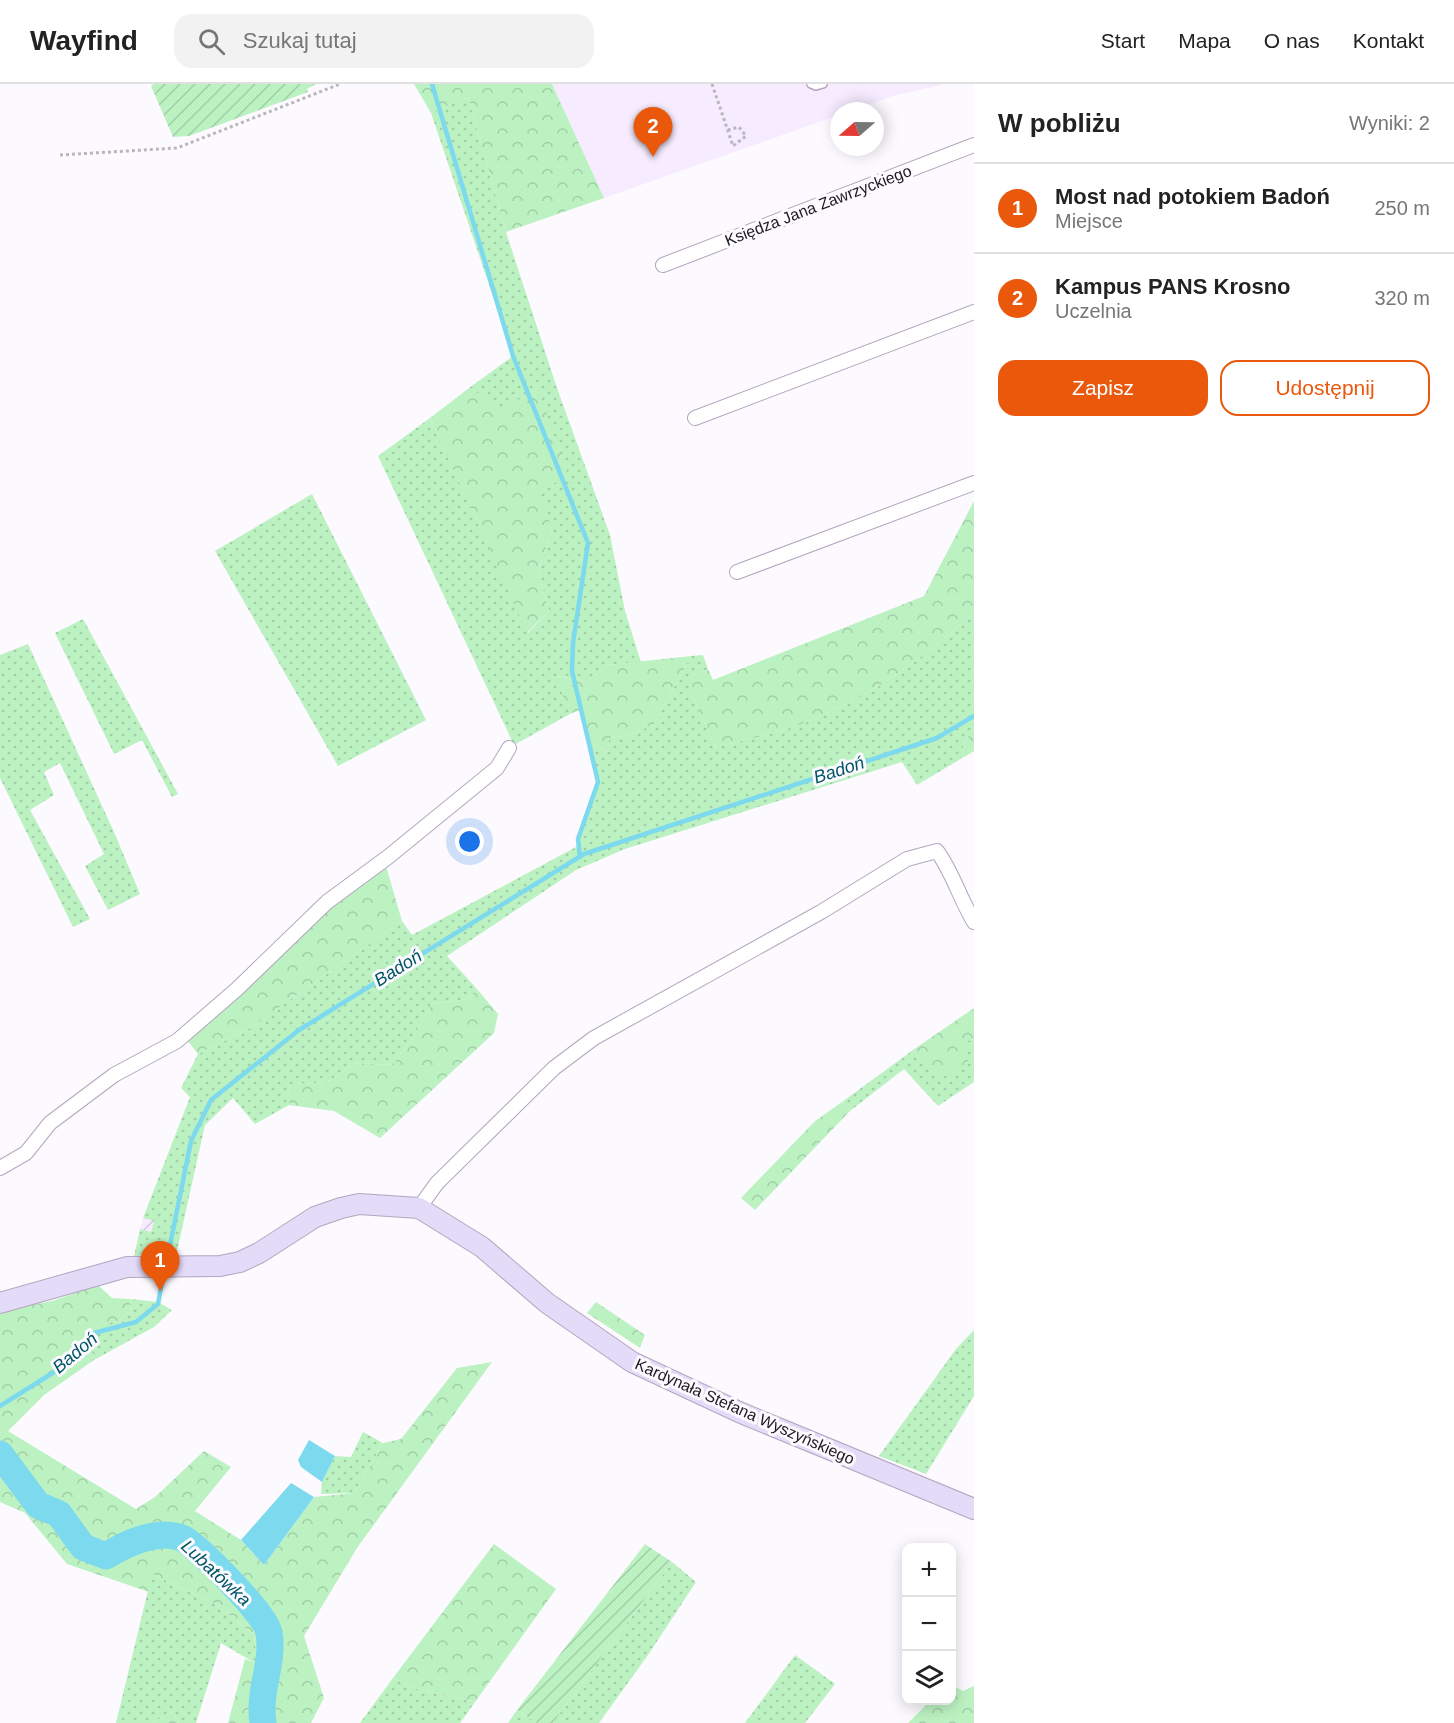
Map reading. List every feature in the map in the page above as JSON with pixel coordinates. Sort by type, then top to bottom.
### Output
[{"type":"street","name":"Księdza Jana Zawrzyckiego","points":[[663,265],[974,144]]},
{"type":"street","points":[[695,418],[974,312]]},
{"type":"street","points":[[736,572],[974,483]]},
{"type":"street","points":[[0,1168],[26,1153],[50,1123],[114,1075],[177,1041],[237,989],[327,902],[388,857],[497,768],[509,748]]},
{"type":"street","points":[[420,1208],[437,1183],[554,1068],[594,1038],[821,912],[907,859],[937,851],[950,870],[962,903],[974,922]]},
{"type":"street","name":"Kardynała Stefana Wyszyńskiego","points":[[0,1303],[127,1267],[220,1266],[240,1262],[260,1254],[315,1217],[341,1208],[359,1204],[420,1208],[482,1247],[548,1302],[632,1362],[739,1412],[777,1425],[974,1509]]},
{"type":"lane","points":[[811,84],[816,86],[823,84]]},
{"type":"path","points":[[60,155],[177,148],[340,84]]},
{"type":"path","points":[[712,84],[728,130],[734,146],[746,136],[739,127],[728,130]]},
{"type":"shaded area","points":[[552,84],[945,84],[877,102],[830,102],[830,118],[604,198]]},
{"type":"shaded area","points":[[143,1218],[154,1221],[151,1232],[140,1229]]},
{"type":"green space","points":[[154,84],[316,84],[307,89],[308,92],[189,136],[173,137],[151,86]]},
{"type":"green space","points":[[414,84],[552,84],[604,198],[506,232],[468,97],[431,113]]},
{"type":"green space","points":[[468,97],[506,232],[557,388],[610,535],[625,611],[641,662],[607,665],[588,681],[556,676],[570,714],[514,745],[378,456],[430,418],[528,633],[549,611],[538,572],[552,530],[539,491],[538,388],[503,410],[469,388],[513,356],[431,113]]},
{"type":"green space","points":[[469,388],[503,409],[538,388],[568,475],[540,492],[552,530],[538,572],[549,611],[527,633],[430,418]]},
{"type":"green space","points":[[312,494],[426,720],[338,766],[215,551]]},
{"type":"green space","points":[[974,501],[974,613],[902,671],[863,696],[782,730],[715,747],[689,688],[689,677],[708,669],[713,680],[924,596]]},
{"type":"green space","points":[[974,613],[974,735],[969,735],[963,747],[964,757],[917,785],[902,762],[625,849],[576,870],[447,956],[477,989],[467,999],[432,1004],[412,1039],[393,1065],[356,1063],[326,1083],[290,1084],[289,1105],[255,1124],[233,1098],[205,1125],[177,1251],[134,1256],[140,1229],[151,1232],[154,1221],[143,1218],[190,1097],[181,1088],[198,1054],[250,1028],[402,921],[412,935],[576,847],[598,782],[590,744],[609,752],[609,738],[631,735],[654,724],[691,656],[703,655],[708,669],[689,677],[689,688],[715,747],[782,730],[863,696],[902,671]]},
{"type":"green space","points":[[83,619],[178,794],[172,797],[142,740],[114,754],[55,633]]},
{"type":"green space","points":[[28,644],[140,894],[108,910],[85,866],[104,854],[60,763],[44,772],[54,795],[30,810],[90,919],[73,927],[0,778],[0,655]]},
{"type":"green space","points":[[691,656],[654,724],[631,735],[609,738],[609,752],[590,744],[582,709],[570,714],[555,676],[588,681],[607,665]]},
{"type":"green space","points":[[969,735],[974,735],[974,751],[964,757],[963,747]]},
{"type":"green space","points":[[386,866],[402,921],[250,1028],[198,1054],[187,1040],[330,909]]},
{"type":"green space","points":[[477,989],[498,1014],[494,1033],[380,1138],[334,1111],[289,1105],[290,1084],[326,1083],[356,1063],[393,1065],[412,1039],[432,1004],[467,999]]},
{"type":"green space","points":[[974,1008],[974,1039],[967,1041],[968,1064],[939,1079],[913,1050]]},
{"type":"green space","points":[[974,1039],[974,1082],[938,1106],[904,1069],[850,1111],[842,1102],[913,1050],[939,1078],[966,1041]]},
{"type":"green space","points":[[842,1102],[850,1111],[755,1210],[741,1198],[815,1121]]},
{"type":"green space","points":[[98,1285],[112,1298],[131,1299],[130,1312],[118,1321],[97,1325],[91,1348],[94,1360],[44,1395],[8,1431],[136,1509],[155,1497],[204,1451],[231,1467],[195,1511],[241,1540],[264,1565],[314,1497],[354,1493],[383,1443],[401,1439],[457,1368],[492,1362],[357,1548],[304,1636],[324,1698],[311,1723],[228,1723],[245,1659],[258,1664],[254,1635],[217,1605],[152,1574],[149,1592],[67,1564],[25,1513],[0,1502],[0,1311],[52,1301]]},
{"type":"green space","points":[[131,1299],[158,1302],[172,1310],[154,1327],[94,1360],[91,1348],[97,1325],[118,1321],[130,1312]]},
{"type":"green space","points":[[596,1302],[645,1335],[640,1348],[587,1313]]},
{"type":"green space","points":[[974,1330],[974,1396],[926,1474],[879,1456],[956,1349]]},
{"type":"green space","points":[[363,1432],[383,1443],[354,1493],[321,1494],[322,1482],[335,1456],[351,1457]]},
{"type":"green space","points":[[494,1544],[556,1589],[475,1702],[417,1689],[393,1678]]},
{"type":"green space","points":[[645,1544],[672,1562],[553,1723],[537,1723],[517,1710]]},
{"type":"green space","points":[[672,1562],[696,1582],[648,1655],[599,1723],[553,1723]]},
{"type":"green space","points":[[152,1574],[217,1605],[254,1635],[258,1665],[221,1643],[196,1723],[179,1723],[172,1712],[152,1723],[116,1723]]},
{"type":"green space","points":[[795,1655],[835,1684],[805,1723],[745,1723]]},
{"type":"green space","points":[[393,1678],[417,1689],[475,1702],[460,1723],[360,1723]]},
{"type":"green space","points":[[974,1686],[974,1723],[908,1723],[926,1705],[956,1705],[956,1687],[963,1691]]},
{"type":"green space","points":[[517,1710],[537,1723],[508,1723]]},
{"type":"green space","points":[[172,1712],[179,1723],[152,1723]]},
{"type":"water","points":[[309,1440],[335,1456],[322,1482],[301,1467],[298,1460]]},
{"type":"water","points":[[291,1483],[314,1497],[264,1565],[241,1540]]},
{"type":"waterway","points":[[432,84],[513,356],[588,543],[573,643],[572,671],[598,782],[578,839],[580,857]]},
{"type":"waterway","name":"Badoń","points":[[167,1260],[191,1141],[211,1100],[299,1030],[584,854],[937,738],[974,716]]},
{"type":"waterway","name":"Badoń","points":[[0,1406],[59,1369],[94,1333],[136,1322],[158,1304],[164,1272]]},
{"type":"waterway","name":"Lubatówka","points":[[0,1454],[38,1505],[59,1514],[83,1547],[106,1556],[142,1539],[158,1535],[175,1536],[192,1545],[232,1583],[257,1612],[269,1633],[263,1723]]},
{"type":"place","name":"Kampus PANS Krosno","points":[[653,157]]},
{"type":"place","name":"Most nad potokiem Badoń","points":[[160,1291]]}]
